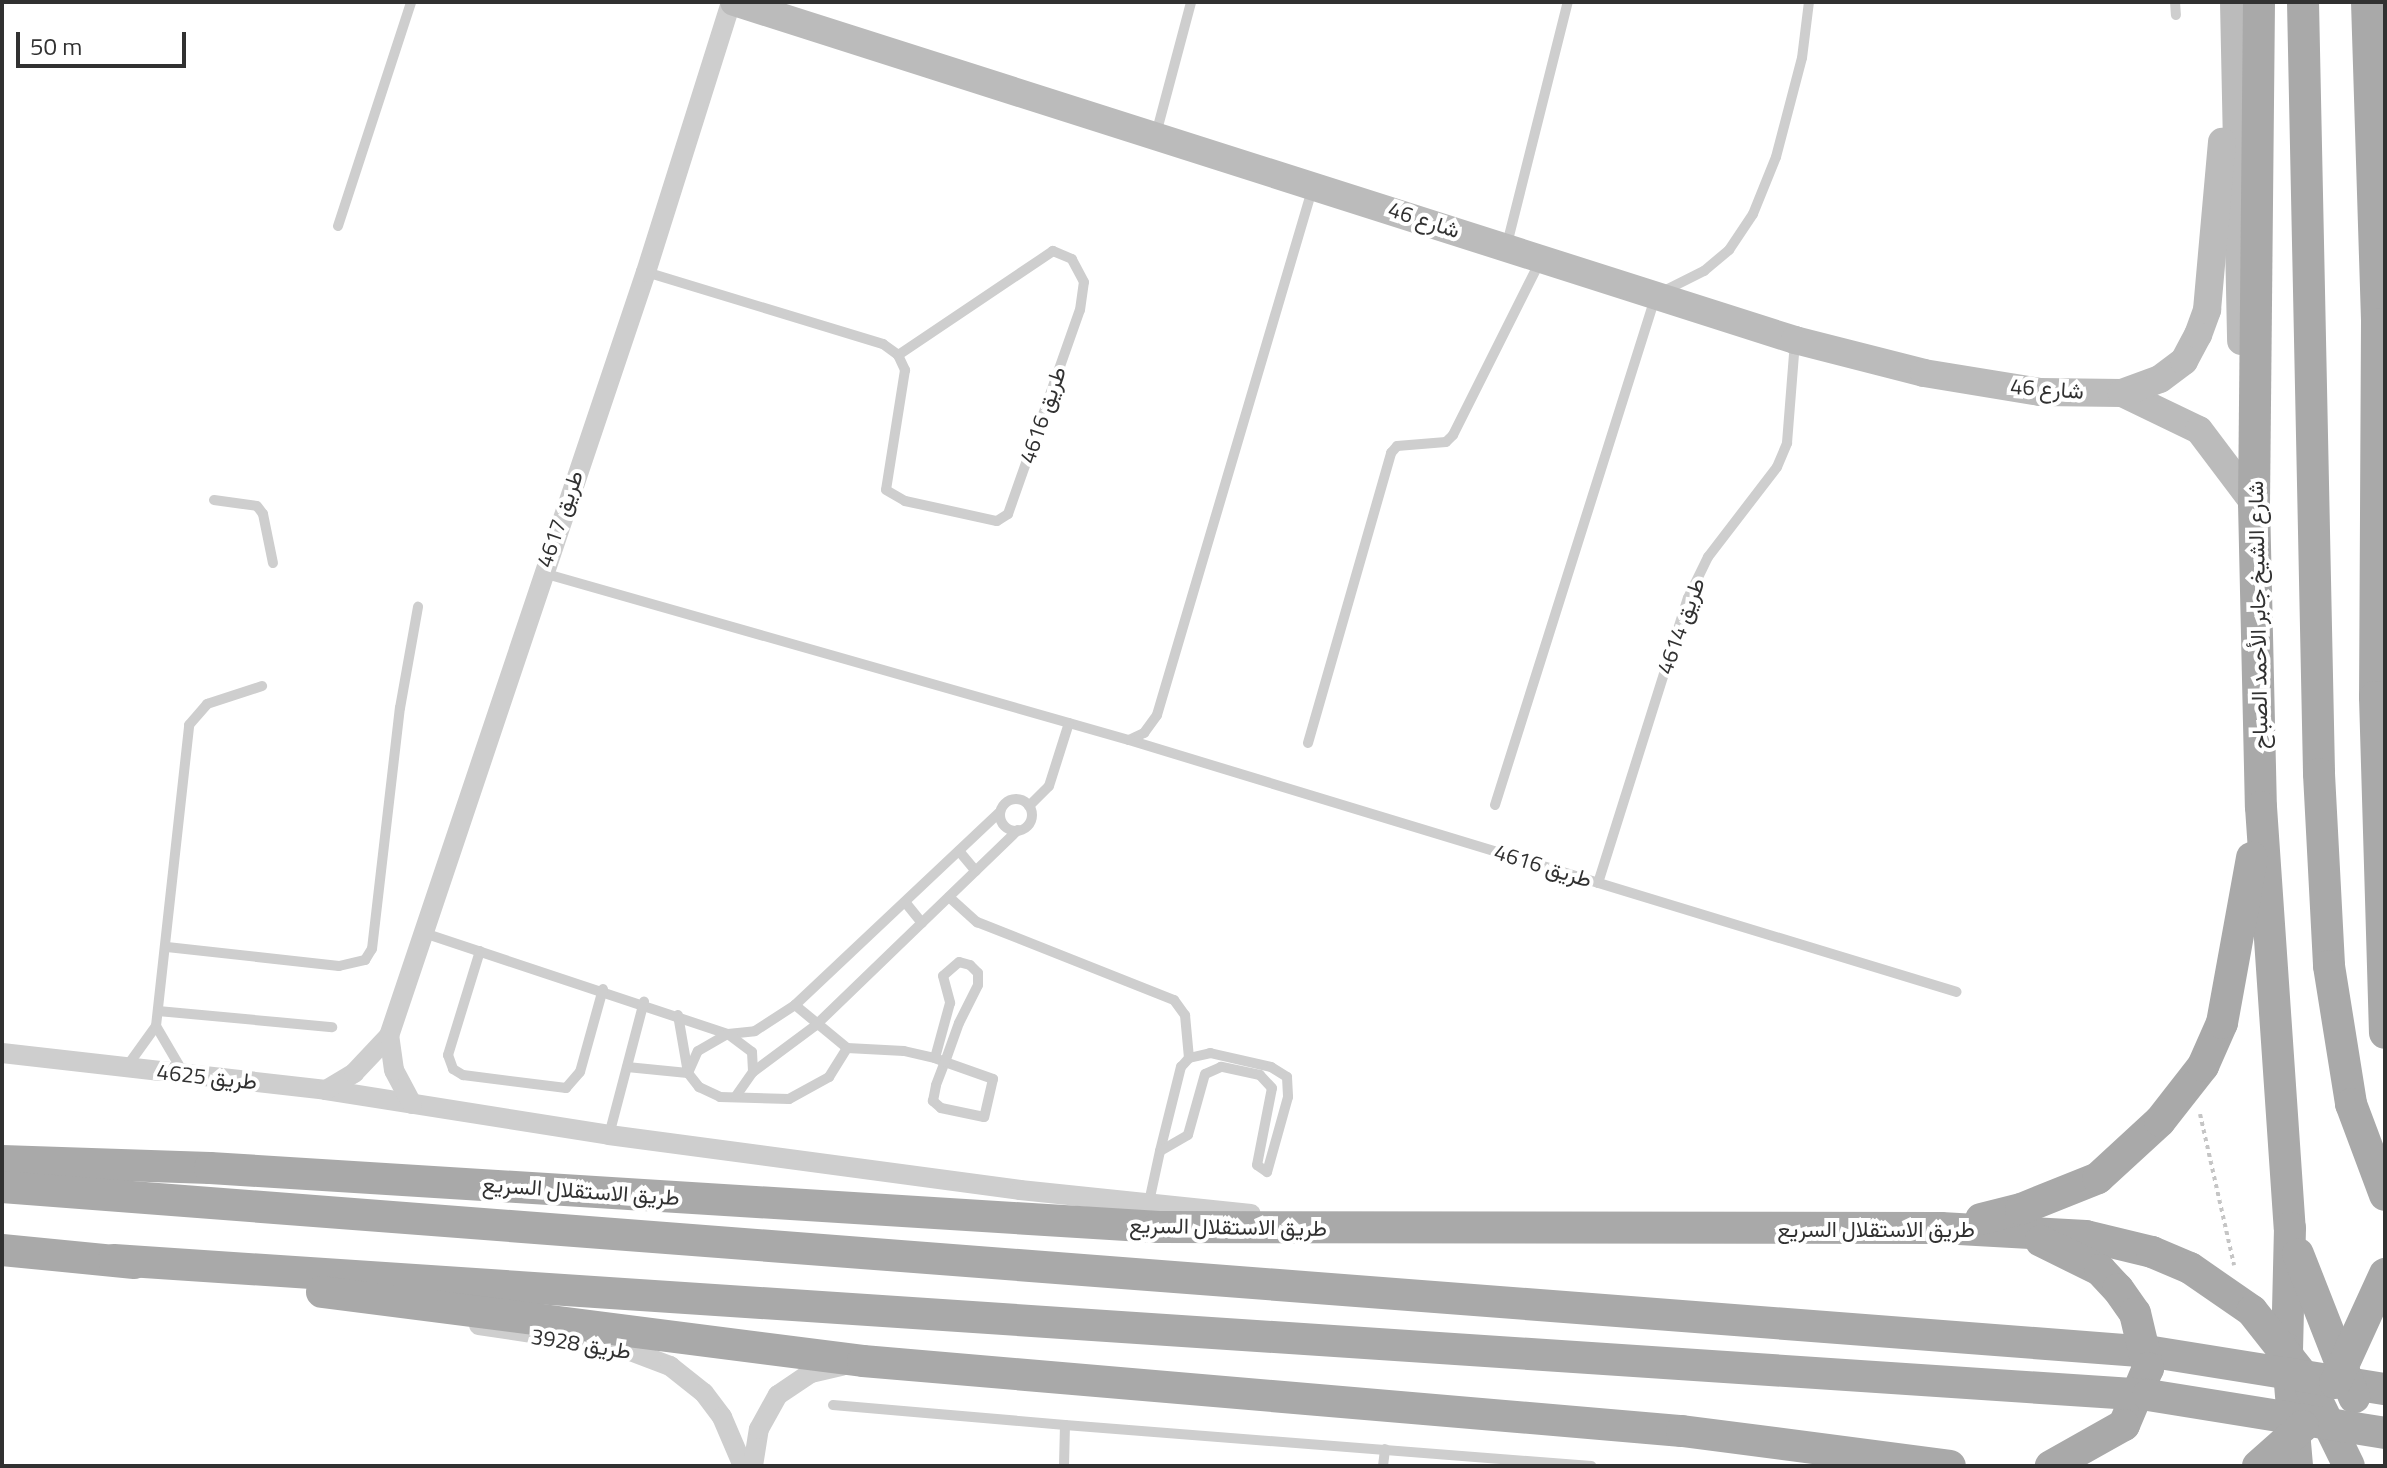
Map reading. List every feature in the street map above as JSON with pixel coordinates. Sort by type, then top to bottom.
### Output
[{"type":"main road","name":"شارع الشيخ جابر الأحمد الصباح","points":[[2259,2],[2257,443],[2254,503],[2261,807],[2290,1228]]},
{"type":"main road","points":[[2303,2],[2312,473],[2329,966],[2351,1104],[2385,1195]]},
{"type":"main road","points":[[2367,2],[2377,340],[2385,1033]]},
{"type":"main road","points":[[1941,1228],[2021,1209],[2098,1178],[2160,1121],[2192,1080],[2222,1023],[2261,807]]},
{"type":"main road","name":"طريق الاستقلال السريع","points":[[2,1161],[210,1168],[1143,1226],[1322,1229],[1941,1228],[2086,1236],[2152,1252],[2201,1274],[2241,1301],[2336,1397],[2349,1466]]},
{"type":"main road","points":[[2,1187],[1701,1320],[2153,1352],[2385,1389]]},
{"type":"main road","points":[[2290,1228],[2287,1349],[2295,1452]]},
{"type":"main road","points":[[2290,1228],[2336,1397],[2385,1446]]},
{"type":"main road","points":[[2010,1231],[2100,1270],[2135,1313],[2143,1334],[2148,1368],[2124,1425],[2051,1466]]},
{"type":"main road","points":[[2,1250],[114,1260],[1698,1362],[2148,1395],[2385,1433]]},
{"type":"main road","points":[[114,1260],[463,1313],[863,1361],[1682,1431],[1950,1466]]},
{"type":"main road","points":[[2314,1466],[2336,1397],[2385,1274]]},
{"type":"main road","points":[[2258,1466],[2295,1452],[2336,1397],[2385,1363]]},
{"type":"street","name":"شارع 46","points":[[732,2],[1314,184],[1795,340],[1953,378],[2040,392],[2122,393],[2160,379],[2184,361],[2207,310],[2219,157],[2235,83]]},
{"type":"street","name":"طريق 4617","points":[[326,1090],[354,1073],[389,1036],[541,573],[646,272],[732,2]]},
{"type":"street","points":[[2234,2],[2243,408],[2257,443]]},
{"type":"street","name":"شارع 46","points":[[2122,393],[2199,430],[2254,503]]},
{"type":"street","name":"طريق 4617","points":[[389,1036],[394,1070],[412,1104]]},
{"type":"street","name":"طريق 4625","points":[[2,1053],[326,1090],[609,1135],[1286,1217],[1322,1229]]},
{"type":"street","name":"طريق 3928","points":[[463,1313],[490,1329],[617,1346],[670,1366],[704,1393],[722,1417],[743,1466]]},
{"type":"street","points":[[753,1466],[759,1429],[778,1395],[811,1373],[863,1361]]},
{"type":"lane","points":[[338,226],[411,2]]},
{"type":"lane","points":[[1156,134],[1191,2]]},
{"type":"lane","points":[[1506,246],[1568,2]]},
{"type":"lane","points":[[1495,805],[1656,295],[1704,271],[1729,250],[1753,214],[1776,157],[1802,58],[1809,2]]},
{"type":"lane","points":[[2175,2],[2176,15]]},
{"type":"lane","points":[[1129,740],[1144,733],[1157,715],[1314,184]]},
{"type":"lane","name":"طريق 4616","points":[[1053,251],[1072,259],[1084,282],[1080,310],[1003,520],[905,501],[886,490],[905,370],[898,355],[1053,251]]},
{"type":"lane","points":[[1308,743],[1391,453],[1397,446],[1446,442],[1453,435],[1541,259]]},
{"type":"lane","points":[[646,272],[883,344],[898,355]]},
{"type":"lane","name":"طريق 4614","points":[[1598,883],[1688,598],[1708,557],[1777,467],[1787,443],[1795,340]]},
{"type":"lane","points":[[214,500],[257,506],[263,514],[273,563]]},
{"type":"lane","name":"طريق 4616","points":[[541,573],[1129,740],[1957,992]]},
{"type":"lane","points":[[167,947],[339,966],[365,960],[372,949],[400,708],[418,607]]},
{"type":"lane","points":[[125,1068],[156,1026],[189,725],[207,704],[262,686]]},
{"type":"lane","points":[[736,1096],[753,1072],[815,1026],[1030,821],[1029,806],[1049,786],[1069,723]]},
{"type":"lane","points":[[688,1073],[698,1051],[728,1034],[768,1027],[795,1005],[1010,800],[1029,806]]},
{"type":"lane","points":[[1000,812],[1002,824],[1018,830]]},
{"type":"lane","points":[[959,851],[976,871]]},
{"type":"lane","points":[[949,897],[977,922],[1174,1000],[1185,1015],[1189,1058]]},
{"type":"lane","points":[[905,902],[922,923]]},
{"type":"lane","points":[[424,933],[644,1002],[728,1034],[752,1052],[753,1072]]},
{"type":"lane","points":[[480,951],[448,1055],[453,1069],[463,1075],[566,1088],[580,1072],[603,989]]},
{"type":"lane","points":[[795,1005],[815,1026],[847,1048],[885,1048],[940,1060],[993,1079],[986,1116],[935,1106],[940,1060],[950,1003],[943,976],[959,962],[970,965],[978,973],[978,985],[940,1060]]},
{"type":"lane","points":[[609,1135],[644,1002]]},
{"type":"lane","points":[[158,1011],[332,1027]]},
{"type":"lane","points":[[678,1015],[688,1073]]},
{"type":"lane","points":[[156,1026],[167,1053],[186,1076]]},
{"type":"lane","points":[[627,1067],[688,1073],[713,1095],[789,1099],[829,1077],[847,1048]]},
{"type":"lane","points":[[1149,1202],[1160,1151],[1181,1067],[1189,1058],[1210,1053],[1271,1067],[1287,1077],[1288,1097],[1271,1168],[1263,1172],[1257,1165],[1272,1088],[1260,1075],[1221,1067],[1205,1074],[1188,1135],[1160,1151]]},
{"type":"lane","points":[[833,1405],[1591,1466]]},
{"type":"lane","points":[[1064,1466],[1065,1425]]},
{"type":"lane","points":[[1383,1466],[1385,1449]]},
{"type":"lane","points":[[1442,1466],[1443,1452]]},
{"type":"path","points":[[2192,1080],[2241,1301]]}]
